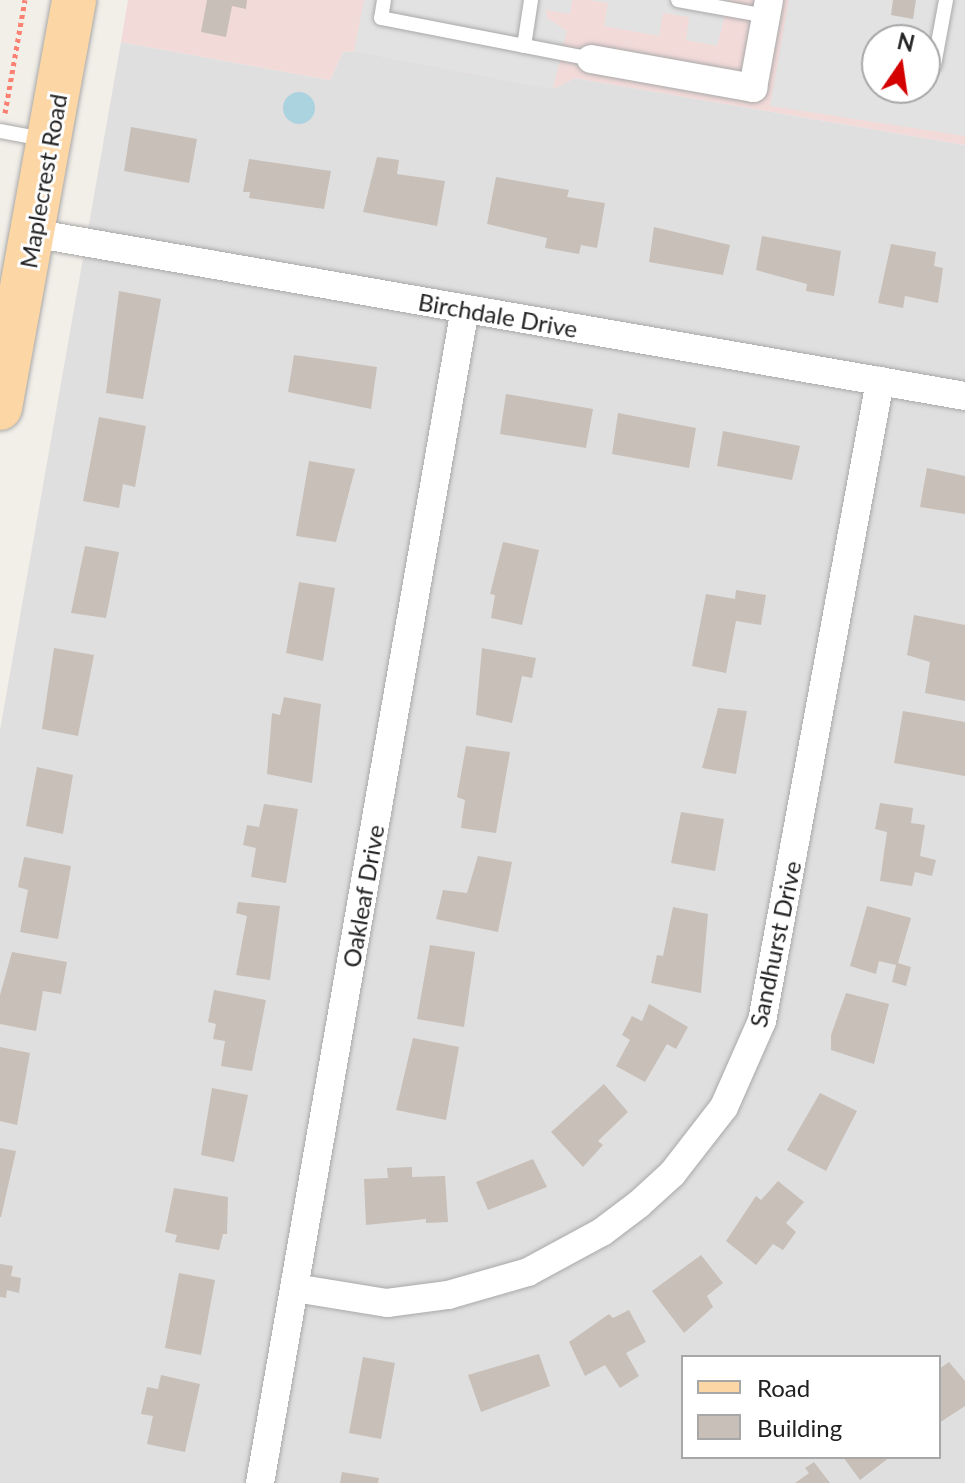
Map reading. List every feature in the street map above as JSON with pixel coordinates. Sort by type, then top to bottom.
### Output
[{"type":"main road","name":"Maplecrest Road","points":[[0,408],[5,346],[51,140],[74,0]]},
{"type":"street","points":[[591,59],[753,88],[767,8]]},
{"type":"street","name":"Birchdale Drive","points":[[32,233],[965,396]]},
{"type":"street","name":"Oakleaf Drive","points":[[260,1483],[465,309]]},
{"type":"street","name":"Sandhurst Drive","points":[[295,1288],[387,1303],[448,1295],[528,1272],[602,1232],[639,1204],[672,1174],[724,1107],[762,1021],[880,381]]},
{"type":"lane","points":[[384,0],[381,18],[591,59]]},
{"type":"lane","points":[[524,46],[531,0]]},
{"type":"lane","points":[[678,0],[767,8]]},
{"type":"lane","points":[[941,27],[946,0]]},
{"type":"lane","points":[[2,131],[51,140]]},
{"type":"path","points":[[2,131],[25,0]]},
{"type":"shaded area","points":[[128,0],[965,0],[965,145],[575,78],[553,89],[354,51],[343,52],[330,80],[121,42]]},
{"type":"shaded area","points":[[364,0],[572,0],[570,14],[546,10],[547,18],[567,31],[553,89],[354,51]]},
{"type":"shaded area","points":[[589,0],[729,0],[717,46],[686,40],[689,17],[663,13],[659,36],[604,26],[608,3]]},
{"type":"shaded area","points":[[789,0],[965,0],[965,136],[770,106]]},
{"type":"shaded area","points":[[121,42],[330,80],[343,52],[354,51],[553,89],[575,78],[965,145],[965,1483],[0,1483],[0,730]]},
{"type":"water","points":[[299,92],[310,97],[315,108],[310,119],[299,124],[288,119],[283,108],[288,97]]},
{"type":"building","points":[[207,0],[247,0],[246,9],[232,6],[226,37],[201,32]]},
{"type":"building","points":[[893,0],[916,0],[913,19],[891,15]]},
{"type":"building","points":[[131,127],[197,139],[189,183],[124,171]]},
{"type":"building","points":[[377,157],[399,160],[397,174],[445,181],[437,226],[363,212]]},
{"type":"building","points":[[249,159],[331,171],[324,209],[249,198],[250,192],[243,192]]},
{"type":"building","points":[[496,177],[569,190],[567,197],[605,203],[597,248],[581,245],[579,254],[545,248],[547,238],[487,224]]},
{"type":"building","points":[[654,227],[730,245],[723,275],[649,262]]},
{"type":"building","points":[[762,236],[841,251],[834,296],[806,291],[807,284],[756,270]]},
{"type":"building","points":[[891,244],[936,252],[934,266],[943,268],[938,303],[905,296],[903,308],[878,303]]},
{"type":"building","points":[[119,291],[161,299],[143,399],[106,393]]},
{"type":"building","points":[[294,355],[377,367],[371,409],[288,392]]},
{"type":"building","points":[[506,394],[593,409],[586,448],[500,434]]},
{"type":"building","points":[[618,413],[696,428],[689,468],[612,454]]},
{"type":"building","points":[[99,417],[146,426],[135,487],[123,484],[119,508],[83,501]]},
{"type":"building","points":[[723,431],[800,446],[792,480],[717,466]]},
{"type":"building","points":[[309,461],[355,469],[336,542],[296,536]]},
{"type":"building","points":[[927,468],[965,476],[965,514],[920,507]]},
{"type":"building","points":[[503,542],[539,550],[522,625],[491,618],[495,595],[490,594]]},
{"type":"building","points":[[85,546],[119,552],[106,618],[71,613]]},
{"type":"building","points":[[299,582],[335,588],[323,661],[286,653]]},
{"type":"building","points":[[736,590],[766,595],[761,625],[736,621],[726,673],[692,666],[706,594],[735,599]]},
{"type":"building","points":[[914,615],[965,625],[965,701],[925,693],[930,662],[907,655]]},
{"type":"building","points":[[54,648],[94,655],[78,736],[42,729]]},
{"type":"building","points":[[482,648],[536,658],[532,678],[522,676],[512,723],[476,715]]},
{"type":"building","points":[[284,697],[321,704],[312,783],[267,774],[272,713],[280,715]]},
{"type":"building","points":[[718,708],[747,711],[736,774],[702,768]]},
{"type":"building","points":[[903,711],[965,722],[965,776],[894,763]]},
{"type":"building","points":[[466,746],[510,752],[496,833],[461,828],[465,800],[457,797]]},
{"type":"building","points":[[37,767],[73,775],[63,834],[26,826]]},
{"type":"building","points":[[880,803],[913,808],[911,823],[925,825],[920,856],[936,860],[932,876],[915,872],[912,886],[880,881],[887,832],[875,829]]},
{"type":"building","points":[[264,804],[298,809],[286,883],[251,877],[256,848],[243,845],[247,825],[259,827]]},
{"type":"building","points":[[681,812],[724,819],[715,871],[671,863]]},
{"type":"building","points":[[478,856],[512,862],[498,932],[436,919],[443,890],[467,893]]},
{"type":"building","points":[[24,857],[71,866],[58,939],[20,932],[28,890],[18,887]]},
{"type":"building","points":[[238,902],[280,906],[270,980],[236,975],[247,916],[236,913]]},
{"type":"building","points":[[867,906],[911,918],[898,963],[911,967],[906,986],[892,982],[896,965],[879,961],[876,974],[850,966]]},
{"type":"building","points":[[673,907],[708,914],[701,993],[651,983],[657,955],[663,956]]},
{"type":"building","points":[[430,945],[475,952],[464,1027],[417,1019]]},
{"type":"building","points":[[12,952],[67,962],[61,994],[43,991],[36,1031],[0,1024],[0,995]]},
{"type":"building","points":[[214,990],[266,1000],[252,1071],[221,1066],[225,1041],[213,1039],[216,1024],[208,1022]]},
{"type":"building","points":[[846,993],[889,1004],[874,1064],[831,1050],[831,1035]]},
{"type":"building","points":[[649,1004],[688,1027],[676,1049],[667,1044],[645,1082],[616,1066],[630,1040],[622,1035],[632,1016],[642,1021]]},
{"type":"building","points":[[413,1038],[459,1047],[446,1120],[396,1110]]},
{"type":"building","points":[[0,1047],[30,1053],[17,1125],[0,1121]]},
{"type":"building","points":[[604,1084],[628,1112],[598,1141],[603,1145],[583,1167],[551,1132]]},
{"type":"building","points":[[212,1088],[248,1095],[234,1162],[201,1155]]},
{"type":"building","points":[[820,1093],[857,1111],[826,1171],[787,1150]]},
{"type":"building","points":[[0,1148],[16,1151],[1,1217],[0,1217]]},
{"type":"building","points":[[533,1159],[547,1187],[488,1210],[476,1182]]},
{"type":"building","points":[[412,1167],[412,1177],[445,1176],[448,1222],[426,1223],[426,1219],[366,1225],[364,1179],[388,1178],[387,1168]]},
{"type":"building","points":[[778,1181],[804,1202],[786,1223],[796,1232],[783,1250],[773,1244],[756,1265],[726,1241],[756,1196],[761,1200]]},
{"type":"building","points":[[174,1188],[228,1197],[227,1234],[223,1234],[219,1250],[175,1242],[177,1235],[165,1232]]},
{"type":"building","points":[[701,1255],[723,1283],[707,1296],[713,1307],[684,1333],[652,1291]]},
{"type":"building","points":[[0,1264],[13,1266],[11,1276],[21,1278],[19,1293],[7,1290],[6,1298],[0,1297]]},
{"type":"building","points":[[179,1273],[215,1280],[201,1355],[165,1348]]},
{"type":"building","points":[[629,1310],[646,1342],[626,1353],[639,1376],[620,1388],[605,1365],[585,1376],[569,1342],[609,1314],[613,1318]]},
{"type":"building","points":[[539,1354],[550,1386],[481,1412],[468,1375]]},
{"type":"building","points":[[363,1357],[395,1363],[381,1439],[349,1433]]},
{"type":"building","points":[[949,1362],[965,1381],[965,1406],[941,1422],[941,1368]]},
{"type":"building","points":[[161,1375],[200,1384],[185,1452],[147,1444],[153,1416],[141,1414],[147,1387],[158,1389]]},
{"type":"building","points":[[844,1459],[887,1459],[860,1480]]},
{"type":"building","points":[[814,1462],[830,1483],[795,1483],[809,1473],[805,1468]]},
{"type":"building","points":[[342,1472],[379,1478],[378,1483],[340,1483]]}]
